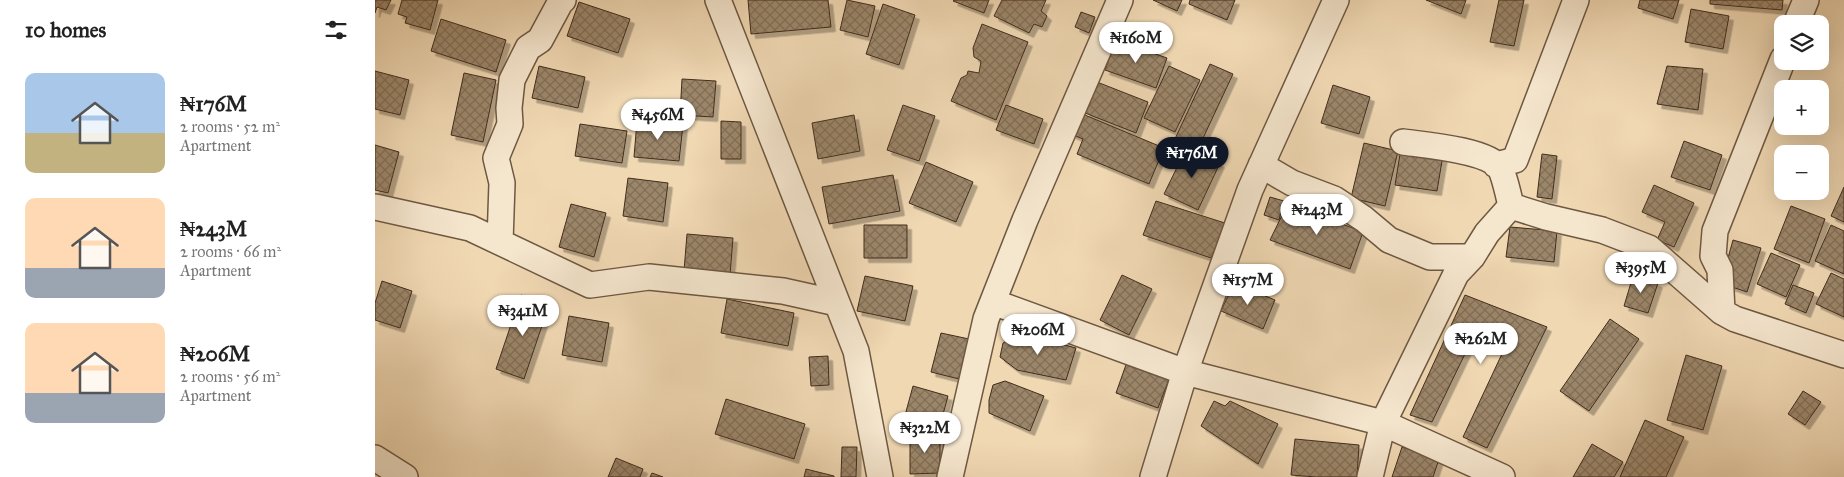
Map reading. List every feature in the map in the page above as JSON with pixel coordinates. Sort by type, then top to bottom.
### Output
[{"type":"street","points":[[500,242],[502,182],[495,158],[510,124],[509,108],[512,80],[527,48],[541,40],[557,7],[563,0]]},
{"type":"street","points":[[718,0],[856,351],[880,477]]},
{"type":"street","points":[[950,477],[986,319],[1025,220],[1120,0]]},
{"type":"street","points":[[1153,477],[1185,372],[1250,190],[1336,0]]},
{"type":"street","points":[[1496,165],[1515,160],[1576,0]]},
{"type":"street","points":[[1800,15],[1806,0]]},
{"type":"street","points":[[1722,312],[1720,270],[1713,256],[1715,231],[1779,70]]},
{"type":"street","points":[[1403,142],[1458,150],[1487,159],[1500,168],[1511,206]]},
{"type":"street","points":[[1261,165],[1292,182],[1334,199],[1364,219],[1389,240],[1430,257],[1471,257]]},
{"type":"street","points":[[1511,206],[1546,217],[1602,230],[1649,248],[1722,312],[1735,319],[1844,356]]},
{"type":"street","points":[[1370,477],[1383,423],[1456,274],[1471,257],[1487,233],[1511,206]]},
{"type":"street","points":[[375,207],[470,228],[590,285],[649,277],[783,291],[837,302]]},
{"type":"street","points":[[993,302],[1185,372],[1383,423],[1502,477]]},
{"type":"street","points":[[375,458],[405,477]]},
{"type":"building","points":[[375,0],[391,0],[386,10],[377,7],[375,13]]},
{"type":"building","points":[[402,0],[438,0],[430,30],[405,23],[407,17],[398,14]]},
{"type":"building","points":[[748,0],[828,0],[831,27],[751,34]]},
{"type":"building","points":[[847,0],[875,6],[868,37],[840,30]]},
{"type":"building","points":[[954,0],[989,0],[984,13]]},
{"type":"building","points":[[1002,0],[1046,0],[1041,11],[1047,16],[1042,27],[1034,24],[1029,33],[994,16]]},
{"type":"building","points":[[1153,0],[1182,0],[1177,11]]},
{"type":"building","points":[[1190,0],[1235,0],[1227,20],[1189,4]]},
{"type":"building","points":[[1426,0],[1466,0],[1461,14]]},
{"type":"building","points":[[1499,0],[1524,0],[1514,46],[1490,42]]},
{"type":"building","points":[[1640,0],[1679,0],[1673,19],[1638,8]]},
{"type":"building","points":[[1710,0],[1783,0],[1782,10],[1710,4]]},
{"type":"building","points":[[579,2],[630,19],[618,53],[567,36]]},
{"type":"building","points":[[883,4],[915,15],[899,65],[866,54]]},
{"type":"building","points":[[1691,9],[1729,16],[1723,49],[1685,42]]},
{"type":"building","points":[[1081,12],[1095,17],[1089,33],[1075,27]]},
{"type":"building","points":[[441,19],[506,40],[496,72],[431,51]]},
{"type":"building","points":[[982,24],[1028,42],[996,120],[951,101],[961,78],[967,75],[968,71],[979,73],[981,61],[974,57],[973,48]]},
{"type":"building","points":[[1116,40],[1167,58],[1156,88],[1105,70]]},
{"type":"building","points":[[1210,64],[1233,74],[1197,151],[1174,141]]},
{"type":"building","points":[[539,66],[585,77],[578,108],[532,98]]},
{"type":"building","points":[[1169,66],[1200,80],[1175,132],[1144,118]]},
{"type":"building","points":[[1667,66],[1703,69],[1698,110],[1657,104]]},
{"type":"building","points":[[375,71],[409,80],[400,115],[375,109]]},
{"type":"building","points":[[464,73],[496,80],[483,142],[451,135]]},
{"type":"building","points":[[682,79],[716,81],[713,117],[680,115]]},
{"type":"building","points":[[1097,82],[1148,102],[1136,133],[1085,113]]},
{"type":"building","points":[[1333,85],[1370,97],[1359,134],[1321,123]]},
{"type":"building","points":[[903,105],[935,116],[919,161],[887,150]]},
{"type":"building","points":[[1006,105],[1043,119],[1034,144],[996,130]]},
{"type":"building","points":[[1080,113],[1164,148],[1149,184],[1077,154],[1083,139],[1071,134]]},
{"type":"building","points":[[854,115],[860,151],[818,159],[812,123]]},
{"type":"building","points":[[637,121],[683,125],[679,161],[634,157]]},
{"type":"building","points":[[721,121],[741,122],[741,159],[721,159]]},
{"type":"building","points":[[580,124],[627,131],[622,163],[575,156]]},
{"type":"building","points":[[1684,141],[1722,155],[1710,190],[1671,177]]},
{"type":"building","points":[[1364,143],[1398,151],[1385,206],[1351,198]]},
{"type":"building","points":[[375,145],[399,152],[388,193],[375,190]]},
{"type":"building","points":[[1187,147],[1220,163],[1198,210],[1164,194]]},
{"type":"building","points":[[1401,148],[1443,155],[1437,191],[1395,185]]},
{"type":"building","points":[[1542,154],[1557,156],[1552,199],[1537,197]]},
{"type":"building","points":[[926,162],[973,182],[956,222],[909,203]]},
{"type":"building","points":[[893,175],[900,211],[829,224],[822,187]]},
{"type":"building","points":[[628,178],[668,183],[663,222],[623,216]]},
{"type":"building","points":[[1654,185],[1694,203],[1674,247],[1657,240],[1665,222],[1642,212]]},
{"type":"building","points":[[1844,187],[1844,222],[1831,216]]},
{"type":"building","points":[[1270,197],[1284,201],[1279,220],[1264,215]]},
{"type":"building","points":[[1156,201],[1228,224],[1211,258],[1143,235]]},
{"type":"building","points":[[1288,203],[1363,232],[1350,269],[1270,240]]},
{"type":"building","points":[[571,204],[606,213],[594,257],[559,247]]},
{"type":"building","points":[[1791,206],[1825,219],[1809,263],[1774,249]]},
{"type":"building","points":[[864,225],[907,225],[907,258],[864,258]]},
{"type":"building","points":[[1831,225],[1844,231],[1844,274],[1815,261]]},
{"type":"building","points":[[1510,227],[1557,231],[1554,262],[1506,257]]},
{"type":"building","points":[[687,234],[733,238],[730,275],[684,271]]},
{"type":"building","points":[[1733,240],[1761,248],[1747,292],[1729,286],[1726,265]]},
{"type":"building","points":[[1771,253],[1800,265],[1786,297],[1757,284]]},
{"type":"building","points":[[1831,273],[1844,279],[1844,317],[1816,304]]},
{"type":"building","points":[[1122,275],[1152,289],[1129,335],[1100,320]]},
{"type":"building","points":[[865,276],[913,286],[905,321],[857,311]]},
{"type":"building","points":[[1633,276],[1658,283],[1648,313],[1624,306]]},
{"type":"building","points":[[382,281],[412,291],[400,328],[375,320],[375,303]]},
{"type":"building","points":[[1234,283],[1275,300],[1263,329],[1221,311]]},
{"type":"building","points":[[1793,285],[1814,293],[1806,313],[1785,304]]},
{"type":"building","points":[[521,295],[549,305],[524,379],[496,369]]},
{"type":"building","points":[[1465,295],[1547,327],[1487,448],[1463,437],[1508,341],[1478,327],[1432,422],[1410,415]]},
{"type":"building","points":[[727,299],[794,313],[788,346],[721,333]]},
{"type":"building","points":[[569,316],[609,323],[602,362],[562,355]]},
{"type":"building","points":[[1610,319],[1639,339],[1589,411],[1560,391]]},
{"type":"building","points":[[941,333],[969,339],[959,379],[931,372]]},
{"type":"building","points":[[1021,333],[1076,348],[1066,380],[1017,370],[1000,357],[1003,343]]},
{"type":"building","points":[[1686,355],[1722,366],[1703,430],[1667,420]]},
{"type":"building","points":[[828,356],[829,385],[811,386],[809,357]]},
{"type":"building","points":[[1128,359],[1171,374],[1158,408],[1116,393]]},
{"type":"building","points":[[1005,381],[1044,396],[1030,431],[989,413],[989,400],[993,385]]},
{"type":"building","points":[[913,386],[948,396],[939,429],[904,419]]},
{"type":"building","points":[[1803,391],[1821,402],[1805,425],[1788,414]]},
{"type":"building","points":[[726,399],[805,424],[794,459],[715,434]]},
{"type":"building","points":[[1214,401],[1225,406],[1230,401],[1278,424],[1258,464],[1201,426]]},
{"type":"building","points":[[1645,420],[1684,437],[1666,477],[1620,477]]},
{"type":"building","points":[[910,434],[940,434],[940,473],[910,474]]},
{"type":"building","points":[[1295,439],[1359,445],[1357,477],[1291,475]]},
{"type":"building","points":[[1592,444],[1623,462],[1614,477],[1573,477]]},
{"type":"building","points":[[842,447],[857,447],[856,477],[841,477]]},
{"type":"building","points":[[1402,447],[1439,459],[1433,477],[1392,477]]},
{"type":"building","points":[[616,458],[643,469],[640,477],[608,477]]},
{"type":"building","points":[[806,469],[834,476],[834,477],[804,477]]},
{"type":"building","points":[[652,473],[663,477],[650,477]]}]
